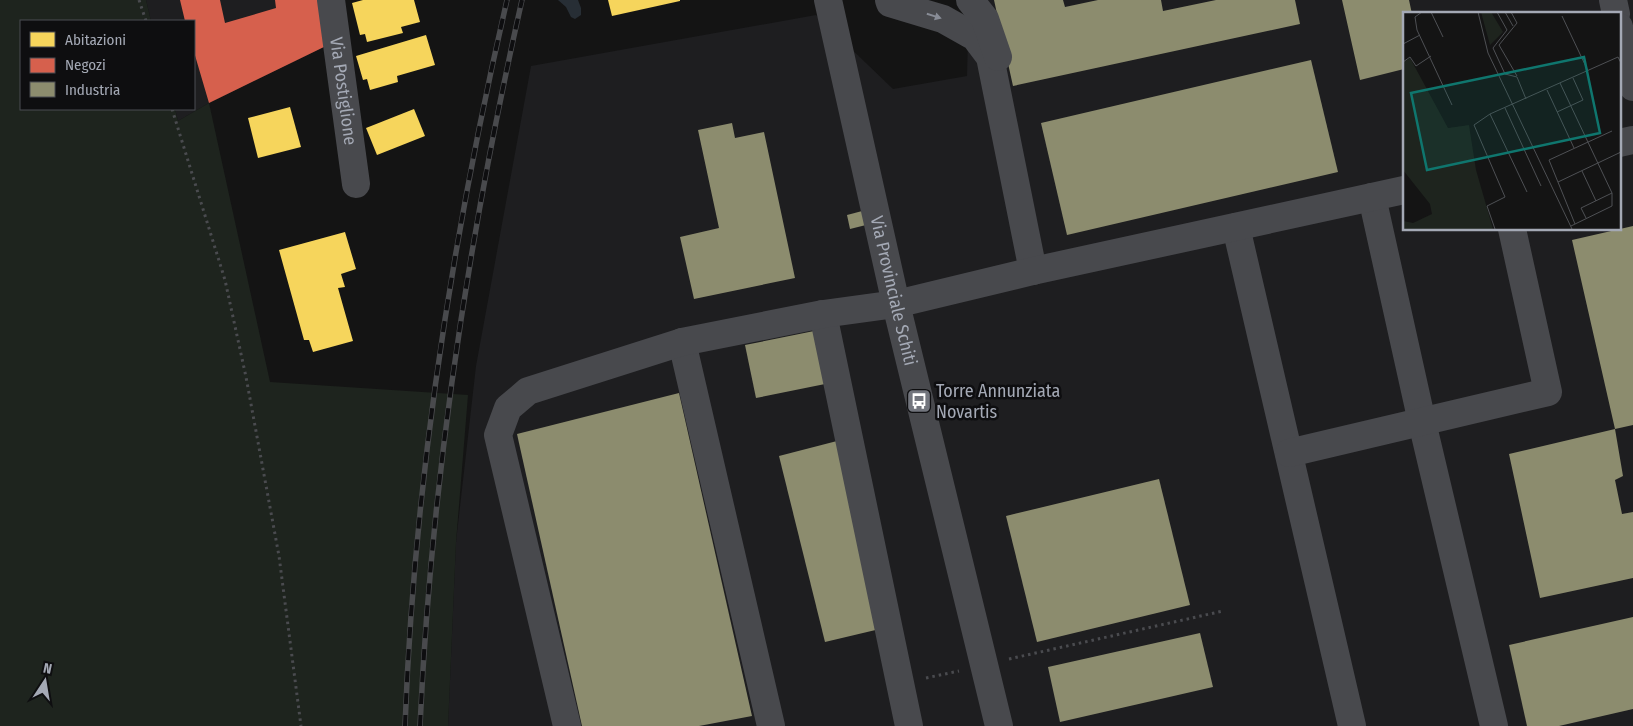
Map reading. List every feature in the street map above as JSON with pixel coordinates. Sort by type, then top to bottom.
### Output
[{"type":"street","name":"Via Postiglione","points":[[331,0],[356,184]]},
{"type":"street","name":"Via Provinciale Schiti","points":[[828,0],[896,304],[999,726]]},
{"type":"street","points":[[889,0],[890,3],[943,19],[975,38],[990,56],[1041,269]]},
{"type":"street","points":[[970,0],[985,19],[1009,92],[1041,269]]},
{"type":"street","points":[[1620,31],[1633,87]]},
{"type":"street","points":[[1620,143],[1633,140]]},
{"type":"street","points":[[567,726],[498,435],[508,408],[528,391],[682,342],[823,314],[896,304],[1041,269],[1403,190]]},
{"type":"street","points":[[1372,197],[1422,422],[1494,726]]},
{"type":"street","points":[[1236,227],[1352,726]]},
{"type":"street","points":[[1289,453],[1548,392],[1512,230]]},
{"type":"street","points":[[823,314],[909,726]]},
{"type":"street","points":[[682,342],[771,726]]},
{"type":"path","points":[[139,0],[146,20]]},
{"type":"path","points":[[172,110],[225,280],[246,378],[279,556],[301,726]]},
{"type":"path","points":[[1004,660],[1223,611]]},
{"type":"path","points":[[899,684],[966,669]]},
{"type":"shaded area","points":[[0,0],[146,0],[151,20],[20,20],[20,110],[175,110],[178,121],[209,103],[270,382],[468,395],[456,542],[448,726],[0,726]]},
{"type":"shaded area","points":[[146,0],[318,0],[328,45],[209,103],[178,121],[175,110],[195,110],[195,20],[151,20]]},
{"type":"shaded area","points":[[558,0],[578,0],[581,15],[575,19],[571,17],[566,7]]},
{"type":"shaded area","points":[[969,0],[1633,0],[1633,726],[448,726],[456,542],[476,366],[531,66],[816,15],[893,89],[967,76]]},
{"type":"building: Abitazioni","points":[[363,0],[414,0],[420,22],[401,27],[403,33],[367,42],[365,34],[360,35],[352,3]]},
{"type":"building: Abitazioni","points":[[608,0],[680,0],[680,1],[612,16]]},
{"type":"building: Abitazioni","points":[[426,35],[435,65],[397,76],[398,82],[370,90],[367,79],[363,80],[356,56]]},
{"type":"building: Abitazioni","points":[[290,107],[301,147],[258,158],[248,118]]},
{"type":"building: Abitazioni","points":[[414,109],[425,136],[377,155],[366,128]]},
{"type":"building: Abitazioni","points":[[345,232],[356,269],[341,274],[345,287],[338,288],[353,341],[313,352],[309,340],[304,340],[279,250]]},
{"type":"building: Negozi","points":[[180,0],[220,0],[225,23],[276,8],[275,0],[318,0],[328,45],[209,103],[195,55],[195,20],[185,20]]},
{"type":"building: Industria","points":[[994,0],[1063,0],[1065,7],[1098,0],[1161,0],[1163,11],[1216,0],[1295,0],[1300,24],[1013,86]]},
{"type":"building: Industria","points":[[1342,0],[1409,0],[1412,12],[1403,12],[1403,69],[1360,80]]},
{"type":"building: Industria","points":[[1311,60],[1338,172],[1067,235],[1041,123]]},
{"type":"building: Industria","points":[[732,123],[735,138],[764,132],[795,278],[694,299],[680,237],[719,228],[698,130]]},
{"type":"building: Industria","points":[[866,210],[870,224],[850,229],[847,215]]},
{"type":"building: Industria","points":[[1633,226],[1633,425],[1615,429],[1572,240]]},
{"type":"building: Industria","points":[[819,330],[830,383],[756,398],[745,345]]},
{"type":"building: Industria","points":[[679,393],[752,716],[699,726],[582,726],[517,434]]},
{"type":"building: Industria","points":[[1615,429],[1623,476],[1615,480],[1622,514],[1633,512],[1633,578],[1540,598],[1509,454]]},
{"type":"building: Industria","points":[[837,441],[884,628],[825,642],[779,456]]},
{"type":"building: Industria","points":[[1159,479],[1190,605],[1037,642],[1006,516]]},
{"type":"building: Industria","points":[[1633,617],[1633,709],[1559,726],[1527,726],[1509,645]]},
{"type":"building: Industria","points":[[1200,633],[1213,687],[1060,722],[1048,667]]},
{"type":"railway","points":[[405,726],[417,543],[439,361],[469,180],[507,0]]},
{"type":"railway","points":[[420,726],[425,634],[433,543],[455,361],[485,180],[522,0]]},
{"type":"place","name":"Torre Annunziata Novartis","points":[[919,401]]}]
